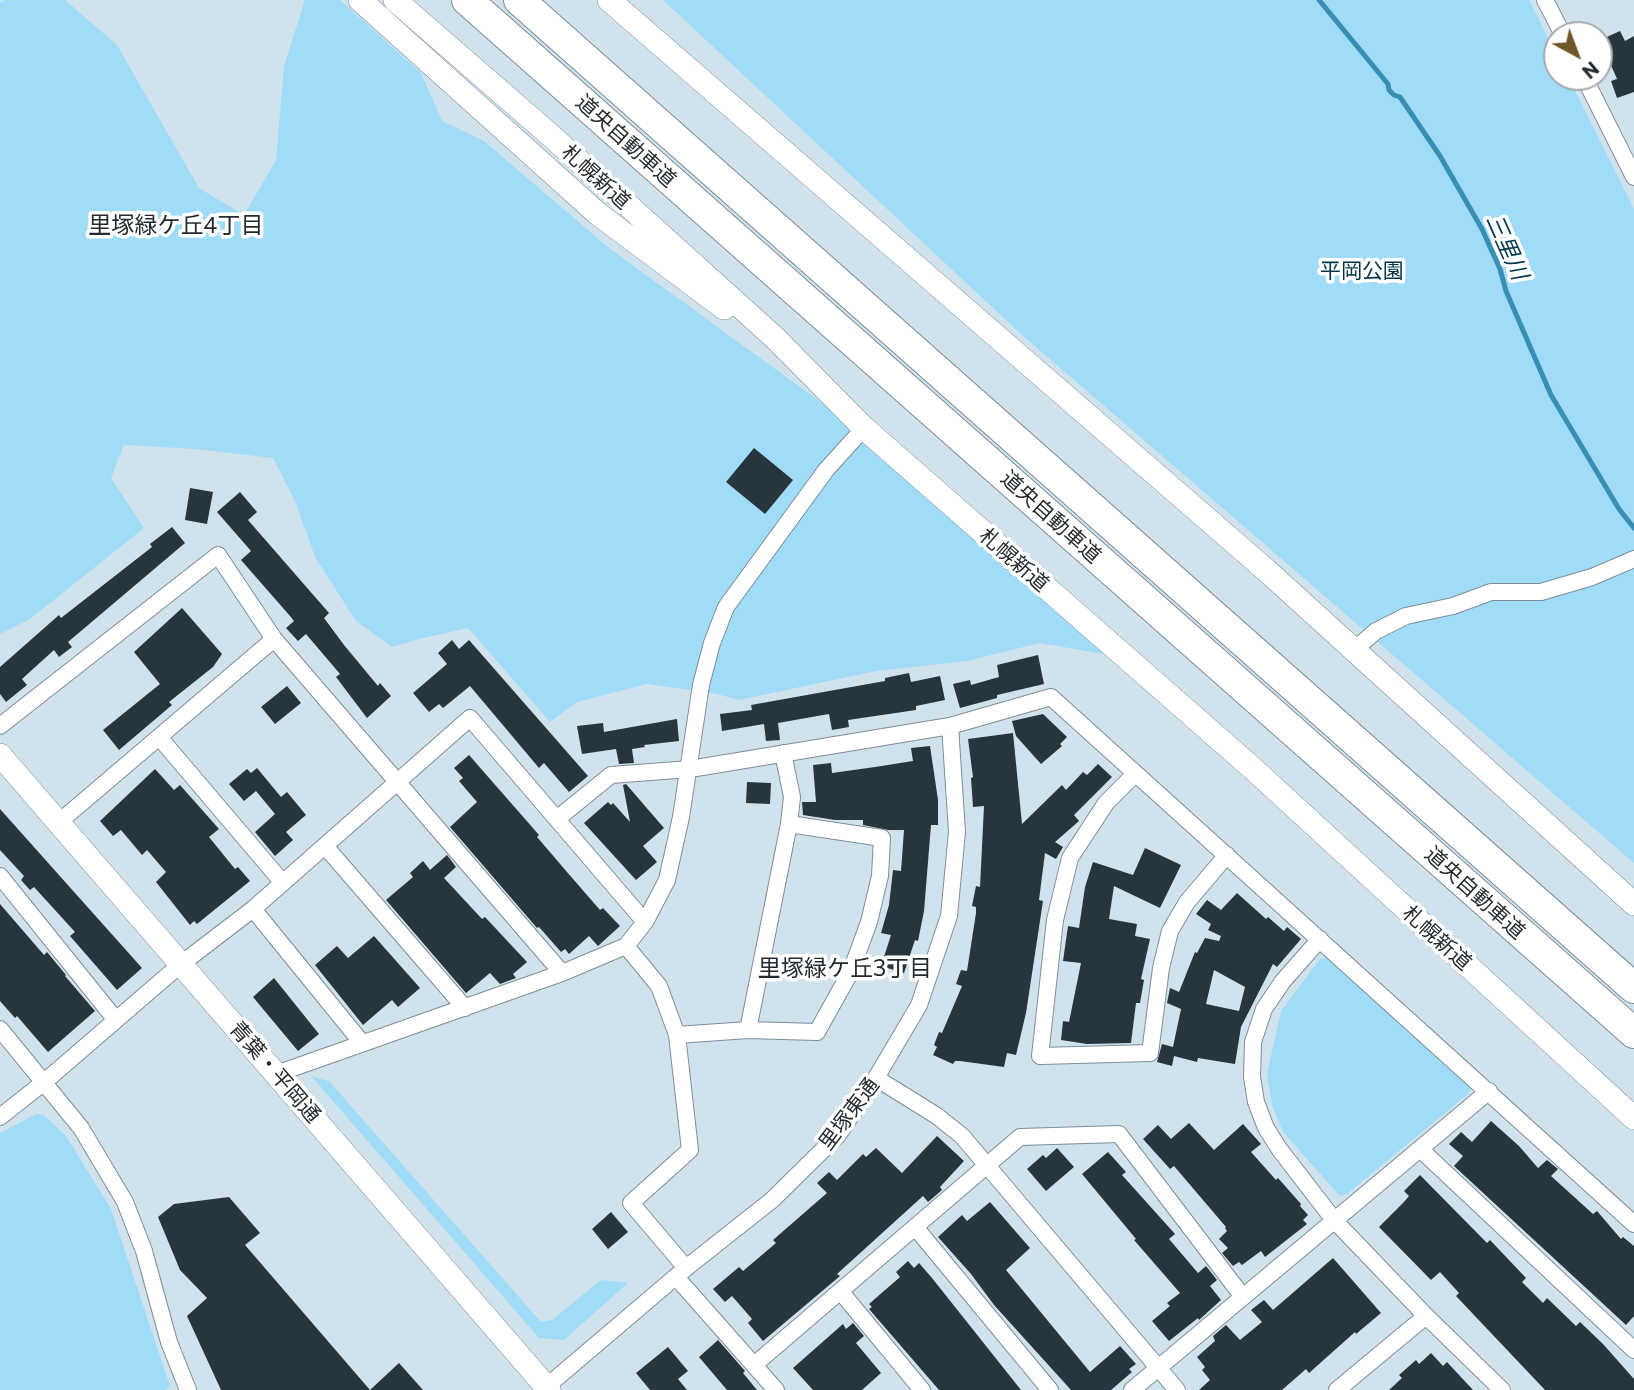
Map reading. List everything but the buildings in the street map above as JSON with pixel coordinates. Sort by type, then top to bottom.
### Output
[{"type":"highway","name":"道央自動車道","points":[[467,0],[1634,1034]]},
{"type":"highway","name":"道央自動車道","points":[[519,0],[1634,988]]},
{"type":"street","points":[[360,0],[598,214],[715,303],[775,338]]},
{"type":"street","name":"札幌新道","points":[[395,0],[549,134],[775,338],[864,428],[1250,766],[1634,1118]]},
{"type":"street","points":[[609,0],[1266,570],[1634,904]]},
{"type":"street","points":[[626,0],[684,66]]},
{"type":"street","points":[[1545,0],[1556,21]]},
{"type":"street","points":[[1591,91],[1634,177]]},
{"type":"street","points":[[276,1074],[562,973],[626,946],[645,922],[667,880],[690,769],[701,685],[712,643],[726,607],[826,470],[864,428]]},
{"type":"street","points":[[0,726],[218,555],[274,639],[562,973]]},
{"type":"street","points":[[1354,650],[1376,631],[1406,616],[1453,606],[1492,592],[1541,592],[1592,577],[1631,560]]},
{"type":"street","points":[[58,823],[274,639]]},
{"type":"street","points":[[558,818],[611,775],[690,769],[950,726],[1051,697],[1634,1224]]},
{"type":"street","points":[[0,1117],[181,964],[253,909],[470,719],[645,922]]},
{"type":"street","name":"里塚東通","points":[[545,1389],[681,1272],[772,1200],[838,1135],[876,1077],[919,1005],[949,916],[957,832],[950,726]]},
{"type":"street","points":[[159,737],[283,883]]},
{"type":"street","points":[[748,1030],[789,824],[792,797],[783,753]]},
{"type":"street","name":"青葉・平岡通","points":[[0,755],[545,1389]]},
{"type":"street","points":[[1135,775],[1106,803],[1070,858],[1055,920],[1040,1056],[1150,1053],[1161,968],[1170,931],[1187,902],[1227,855]]},
{"type":"street","points":[[677,1035],[748,1030],[817,1031],[851,971],[869,922],[880,876],[882,838],[789,824]]},
{"type":"street","points":[[325,846],[465,1008]]},
{"type":"street","points":[[0,876],[116,1020]]},
{"type":"street","points":[[253,909],[362,1043]]},
{"type":"street","points":[[1320,939],[1283,981],[1264,1009],[1253,1042],[1252,1077],[1256,1102],[1266,1128],[1334,1220],[1502,1390]]},
{"type":"street","points":[[626,946],[659,986],[677,1035],[690,1150],[631,1203],[681,1272],[776,1390]]},
{"type":"street","points":[[0,1029],[81,1128],[125,1202],[144,1251],[169,1342],[188,1390]]},
{"type":"street","points":[[876,1077],[937,1116],[962,1136],[1177,1390]]},
{"type":"street","points":[[1132,1390],[1489,1091]]},
{"type":"street","points":[[754,1365],[1020,1137],[1119,1134],[1243,1297]]},
{"type":"street","points":[[1420,1149],[1634,1350]]},
{"type":"street","points":[[915,1227],[1050,1390]]},
{"type":"street","points":[[841,1292],[922,1390]]},
{"type":"street","points":[[1337,1390],[1426,1316]]},
{"type":"green space","points":[[5,0],[65,0],[117,45],[199,188],[244,215],[276,160],[284,66],[305,0],[340,0],[421,73],[442,121],[484,141],[609,248],[826,406],[890,464],[1040,589],[1104,654],[1040,643],[967,661],[876,671],[739,700],[717,694],[647,684],[577,702],[550,722],[468,628],[392,647],[356,621],[315,557],[295,501],[273,458],[196,449],[124,445],[111,478],[144,528],[30,619],[0,634],[0,3]]},
{"type":"green space","name":"平岡公園","points":[[663,0],[1529,0],[1543,28],[1543,91],[1575,91],[1634,209],[1634,863],[1022,335]]},
{"type":"green space","points":[[1329,958],[1471,1088],[1468,1094],[1347,1194],[1340,1196],[1283,1132],[1272,1105],[1267,1074],[1281,1011],[1320,959]]},
{"type":"green space","points":[[312,1077],[329,1081],[541,1322],[552,1320],[601,1280],[628,1283],[564,1340],[539,1338]]},
{"type":"green space","points":[[36,1114],[44,1115],[66,1136],[111,1209],[170,1386],[166,1390],[0,1390],[0,1133]]},
{"type":"waterway","name":"三里川","points":[[1319,0],[1388,84],[1389,90],[1400,97],[1440,156],[1482,229],[1551,395],[1619,509],[1634,528]]},
{"type":"district","name":"里塚緑ケ丘4丁目","points":[[176,225]]},
{"type":"district","name":"里塚緑ケ丘3丁目","points":[[845,968]]}]
